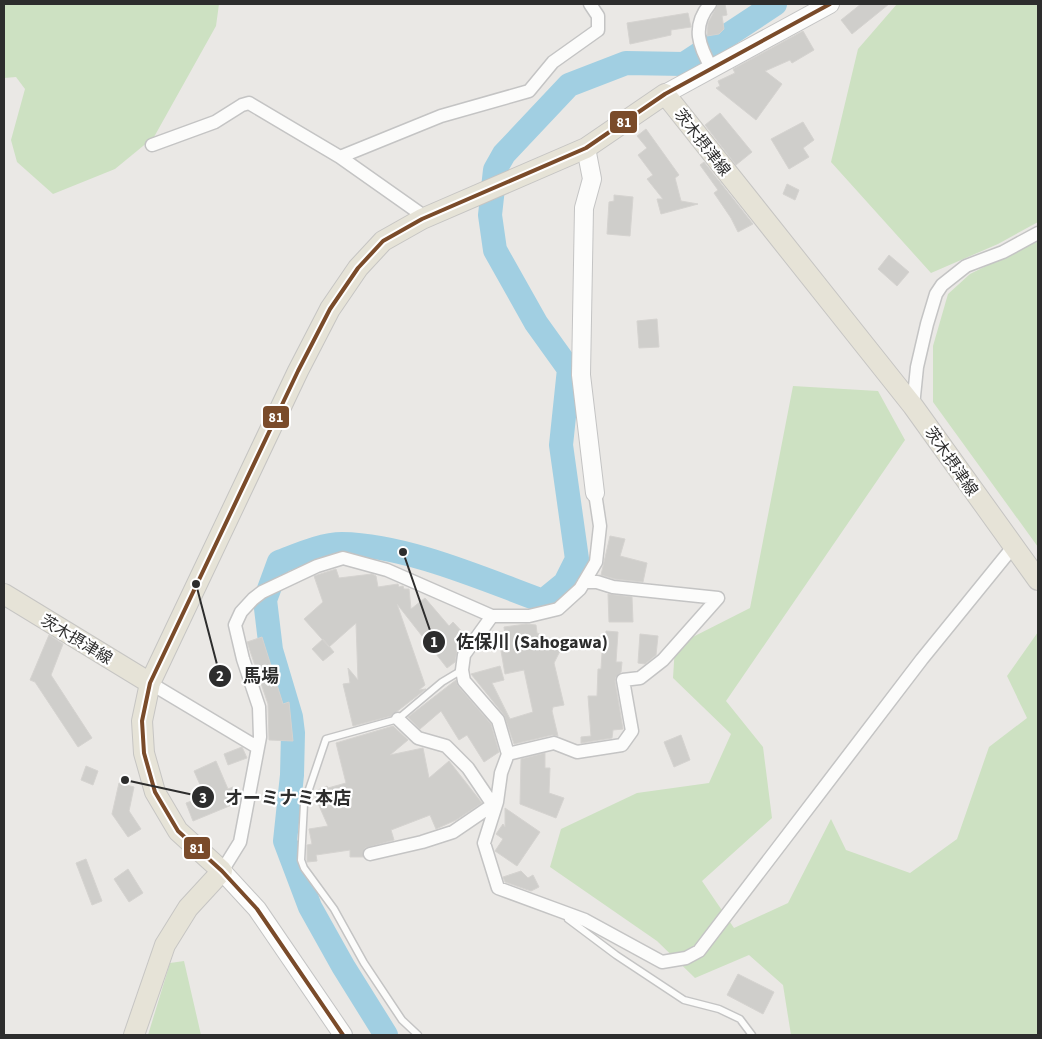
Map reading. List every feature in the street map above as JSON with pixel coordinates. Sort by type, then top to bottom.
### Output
[{"type":"main road","points":[[665,94],[830,4]]},
{"type":"main road","name":"茨木摂津線","points":[[222,871],[178,831],[155,792],[144,754],[142,721],[150,683],[298,371],[330,308],[358,268],[383,241],[422,219],[586,148],[665,94],[913,406],[1038,580]]},
{"type":"main road","points":[[586,148],[592,179],[584,208],[581,375],[596,493]]},
{"type":"main road","name":"茨木摂津線","points":[[4,594],[150,683]]},
{"type":"main road","points":[[134,1035],[165,945],[188,908],[222,871],[257,909],[343,1035]]},
{"type":"street","points":[[340,156],[441,116],[529,91],[553,62],[598,30],[598,16],[590,4]]},
{"type":"street","points":[[710,4],[702,14],[698,40],[712,69]]},
{"type":"street","points":[[152,145],[215,122],[249,102],[304,137],[340,156],[418,212],[422,219]]},
{"type":"street","points":[[913,406],[917,367],[927,324],[936,294],[942,285],[966,266],[1003,252],[1038,233]]},
{"type":"street","points":[[222,871],[240,842],[260,737],[259,707],[243,659],[235,625],[241,612],[262,592],[317,566],[342,558],[387,570],[492,616],[529,616],[558,609],[580,589],[596,562],[600,526],[596,493]]},
{"type":"street","points":[[492,616],[464,655],[462,670],[464,681],[498,720],[508,754],[501,772],[484,843],[498,888],[585,920],[662,962],[686,958],[699,951],[922,659],[1013,547]]},
{"type":"street","points":[[508,754],[554,743],[576,752],[622,745],[632,731],[623,680],[640,678],[663,660],[718,598],[612,587],[598,582],[584,582]]},
{"type":"street","points":[[150,683],[257,747]]},
{"type":"street","points":[[398,719],[418,738],[446,746],[468,768],[495,803]]},
{"type":"street","points":[[370,854],[422,842],[453,832],[484,808],[495,803]]},
{"type":"lane","points":[[418,1035],[402,1020],[364,963],[334,909],[304,868],[300,854],[304,804],[326,739],[398,719],[442,682],[462,670]]},
{"type":"lane","points":[[551,906],[616,954],[684,1000],[719,1009],[740,1019],[752,1035]]},
{"type":"green space","points":[[4,4],[219,4],[216,26],[154,137],[115,169],[53,194],[17,162],[11,140],[25,89],[16,77],[4,78]]},
{"type":"green space","points":[[897,4],[1038,4],[1038,222],[998,244],[931,273],[831,162],[858,49]]},
{"type":"green space","points":[[1038,240],[1038,547],[933,402],[933,346],[948,294],[970,274]]},
{"type":"green space","points":[[793,386],[878,391],[905,440],[726,701],[763,747],[772,818],[702,881],[734,928],[788,903],[831,819],[846,850],[910,873],[957,839],[989,747],[1027,718],[1007,676],[1038,632],[1038,1035],[791,1035],[783,985],[749,955],[695,978],[657,941],[550,867],[561,829],[637,793],[709,783],[731,734],[673,678],[675,646],[750,608]]},
{"type":"green space","points":[[184,961],[201,1035],[148,1035],[170,963]]},
{"type":"building","points":[[718,4],[725,4],[727,15],[722,16],[724,29],[719,34],[707,36],[708,23]]},
{"type":"building","points":[[861,4],[889,4],[852,34],[841,20]]},
{"type":"building","points":[[688,13],[691,27],[671,30],[671,35],[630,44],[627,23]]},
{"type":"building","points":[[803,31],[814,50],[792,63],[790,60],[765,71],[782,84],[756,120],[716,88],[720,86],[718,81],[735,73],[733,69]]},
{"type":"building","points":[[720,113],[752,152],[736,165],[705,125]]},
{"type":"building","points":[[803,122],[814,140],[803,148],[809,157],[789,169],[771,139]]},
{"type":"building","points":[[646,129],[679,175],[675,178],[681,201],[698,204],[661,214],[657,199],[663,199],[647,179],[653,175],[638,155],[647,148],[637,136]]},
{"type":"building","points":[[704,162],[753,224],[738,232],[714,193],[718,190],[700,165]]},
{"type":"building","points":[[787,184],[799,190],[795,200],[783,194]]},
{"type":"building","points":[[614,195],[633,197],[630,236],[607,234],[609,202],[614,201]]},
{"type":"building","points":[[889,255],[909,272],[897,286],[878,269]]},
{"type":"building","points":[[657,319],[659,347],[639,348],[637,321]]},
{"type":"building","points":[[610,536],[625,539],[620,556],[647,563],[643,582],[615,579],[601,575]]},
{"type":"building","points":[[336,569],[339,578],[372,574],[376,576],[378,587],[398,584],[399,587],[403,586],[404,589],[409,589],[411,609],[425,598],[449,626],[453,622],[467,637],[457,651],[455,662],[447,668],[397,604],[425,685],[419,690],[426,689],[391,716],[353,726],[343,684],[350,683],[348,668],[358,680],[356,623],[329,647],[304,619],[323,602],[314,576]]},
{"type":"building","points":[[608,594],[632,597],[633,622],[609,622]]},
{"type":"building","points":[[526,624],[536,625],[537,633],[563,645],[554,663],[564,705],[553,707],[552,711],[558,736],[552,735],[514,744],[504,715],[471,674],[500,666],[504,680],[492,683],[510,719],[533,712],[524,670],[505,674],[500,645],[506,644],[504,627]]},
{"type":"building","points":[[606,631],[618,632],[616,662],[622,662],[621,672],[615,681],[623,729],[613,730],[612,738],[581,743],[581,737],[591,736],[588,696],[597,696],[598,669],[601,669],[602,653],[605,653]]},
{"type":"building","points":[[640,634],[658,636],[656,655],[645,664],[638,663]]},
{"type":"building","points":[[49,635],[63,644],[51,675],[92,738],[78,747],[35,682],[30,680]]},
{"type":"building","points":[[262,637],[283,704],[289,702],[293,741],[269,740],[268,704],[247,642]]},
{"type":"building","points":[[323,639],[334,652],[323,661],[312,649]]},
{"type":"building","points":[[456,680],[458,686],[491,724],[499,752],[484,762],[467,735],[459,740],[441,711],[420,729],[408,717]]},
{"type":"building","points":[[393,726],[408,740],[390,755],[423,748],[429,778],[449,761],[482,803],[456,820],[436,829],[430,815],[391,830],[394,840],[365,848],[363,857],[350,857],[350,850],[316,855],[317,861],[307,862],[307,845],[312,844],[309,829],[328,826],[313,792],[327,786],[328,788],[346,783],[336,743]]},
{"type":"building","points":[[681,735],[690,760],[674,767],[664,742]]},
{"type":"building","points":[[242,747],[247,758],[228,765],[224,754]]},
{"type":"building","points":[[545,753],[545,768],[550,768],[549,793],[564,798],[556,818],[520,804],[521,759]]},
{"type":"building","points":[[216,761],[228,789],[233,787],[239,802],[193,821],[186,803],[205,796],[194,771]]},
{"type":"building","points":[[86,766],[98,771],[93,785],[81,780]]},
{"type":"building","points":[[119,783],[134,787],[129,811],[141,829],[128,837],[112,814]]},
{"type":"building","points":[[505,808],[540,832],[517,866],[495,851],[503,839],[496,834],[503,824],[505,827]]},
{"type":"building","points":[[86,859],[102,901],[92,905],[76,863]]},
{"type":"building","points":[[128,869],[143,893],[129,902],[114,879]]},
{"type":"building","points":[[521,871],[528,878],[533,875],[539,887],[531,891],[505,882],[503,877]]},
{"type":"building","points":[[738,974],[774,992],[763,1014],[727,995]]},
{"type":"waterway","points":[[386,1035],[343,966],[310,907],[285,841],[292,775],[293,733],[291,717],[271,650],[265,600],[279,562],[318,548],[342,544],[392,550],[418,557],[543,601],[565,583],[577,559],[561,445],[569,369],[536,323],[495,250],[490,215],[495,170],[504,154],[569,85],[626,63],[684,64],[775,4]]},
{"type":"transit line","name":"81","points":[[343,1035],[257,909],[222,871],[178,831],[155,792],[144,753],[142,721],[150,683],[298,371],[330,309],[358,268],[383,241],[422,219],[586,148],[665,94],[830,4]]},
{"type":"place","name":"佐保川 (Sahogawa)","points":[[403,552]]},
{"type":"place","name":"馬場","points":[[196,584]]},
{"type":"place","name":"オーミナミ本店","points":[[125,780]]}]
